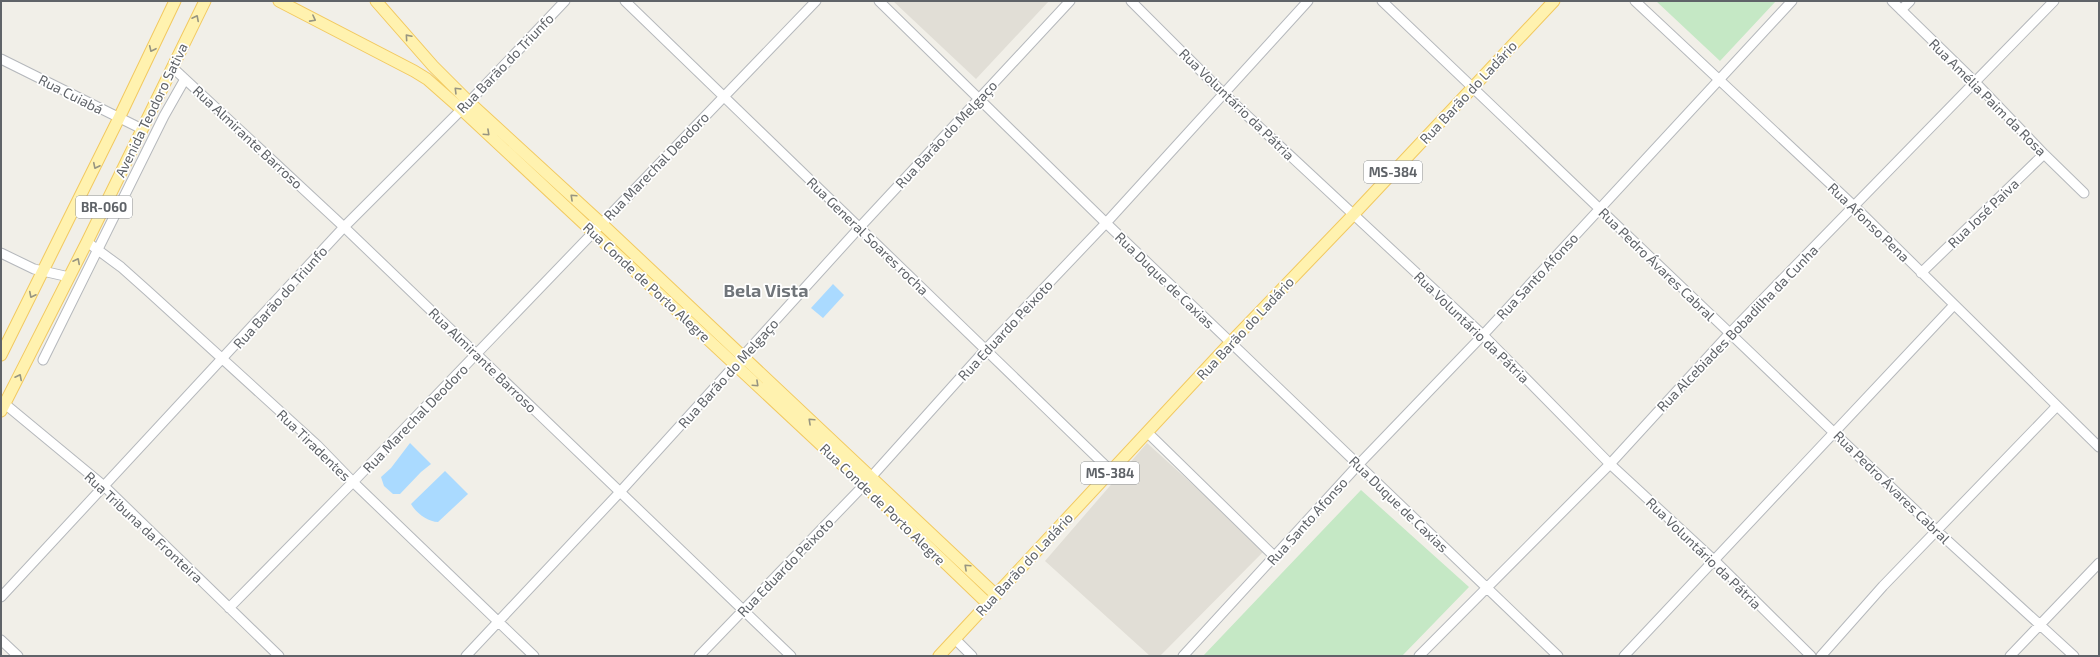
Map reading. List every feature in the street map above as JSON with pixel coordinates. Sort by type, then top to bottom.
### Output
[{"type":"main road","name":"Avenida Teodoro Sativa","points":[[1,355],[120,118],[175,1]]},
{"type":"main road","name":"Avenida Teodoro Sativa","points":[[3,408],[87,242],[205,1]]},
{"type":"main road","name":"Rua Conde de Porto Alegre","points":[[279,1],[414,71],[465,105],[601,223],[739,361]]},
{"type":"main road","name":"Rua Conde de Porto Alegre","points":[[376,1],[434,66],[465,105],[593,231],[739,361],[868,481],[995,594]]},
{"type":"main road","name":"Rua Barão do Ladário","points":[[939,656],[995,594],[1112,472],[1231,342],[1353,215],[1554,1]]},
{"type":"main road","name":"Rua Conde de Porto Alegre","points":[[868,481],[987,603]]},
{"type":"street","name":"Rua Barão do Triunfo","points":[[1,597],[344,227],[465,105],[565,1]]},
{"type":"street","name":"Rua General Soares rocha","points":[[625,1],[1112,472]]},
{"type":"street","name":"Rua Marechal Deodoro","points":[[229,608],[477,354],[593,231],[816,1]]},
{"type":"street","name":"Rua Duque de Caxias","points":[[879,1],[980,98],[1106,223],[1558,656]]},
{"type":"street","name":"Rua Barão do Melgaço","points":[[466,656],[620,492],[859,228],[1070,1]]},
{"type":"street","name":"Rua Voluntário da Pátria","points":[[1131,1],[1224,94],[1483,335],[1610,464],[1715,561],[1811,656]]},
{"type":"street","name":"Rua Eduardo Peixoto","points":[[699,656],[868,481],[986,349],[1106,223],[1308,1]]},
{"type":"street","name":"Rua Pedro Ávares Cabral","points":[[1382,1],[1937,531],[2040,623],[2074,656]]},
{"type":"street","name":"Rua Afonso Pena","points":[[1635,1],[1854,206],[1953,306],[2099,447]]},
{"type":"street","name":"Rua Santo Afonso","points":[[1183,656],[1359,464],[1483,335],[1792,1]]},
{"type":"street","name":"Rua Amélia Paim da Rosa","points":[[1892,1],[1975,82],[2044,154],[2084,193]]},
{"type":"street","points":[[1901,10],[1910,1]]},
{"type":"street","name":"Rua Alcebiades Bobadilha da Cunha","points":[[1419,656],[1486,586],[1610,464],[1730,334],[2054,1]]},
{"type":"street","name":"Rua Cuiabá","points":[[1,59],[142,129]]},
{"type":"street","name":"Rua Almirante Barroso","points":[[172,67],[344,227],[791,656]]},
{"type":"street","points":[[43,360],[164,116],[185,79]]},
{"type":"street","name":"Rua José Paiva","points":[[1921,273],[2044,154]]},
{"type":"street","name":"Rua Tiradentes","points":[[87,242],[149,292],[317,445],[353,482],[534,656]]},
{"type":"street","points":[[1,253],[43,272],[69,277]]},
{"type":"street","points":[[1624,656],[1715,561],[1953,306]]},
{"type":"street","points":[[1821,656],[1883,586],[2057,406]]},
{"type":"street","name":"Rua Tribuna da Fronteira","points":[[3,408],[104,486],[279,656]]},
{"type":"street","points":[[1148,433],[1275,557]]},
{"type":"street","points":[[2010,656],[2099,563]]},
{"type":"street","points":[[954,639],[972,656]]},
{"type":"street","points":[[1,640],[18,656]]},
{"type":"shaded area","points":[[893,1],[1049,1],[976,79]]},
{"type":"shaded area","points":[[1147,443],[1265,550],[1160,656],[1150,656],[1045,561]]},
{"type":"green space","points":[[1656,1],[1776,1],[1720,61]]},
{"type":"green space","points":[[1361,490],[1469,587],[1402,656],[1203,656]]},
{"type":"water","points":[[833,284],[844,295],[823,318],[811,308]]},
{"type":"water","points":[[410,443],[431,464],[421,472],[400,494],[393,494],[384,486],[381,477],[391,468]]},
{"type":"water","points":[[445,471],[468,494],[438,522],[434,522],[416,511],[411,504]]},
{"type":"district","name":"Bela Vista","points":[[766,290]]}]
